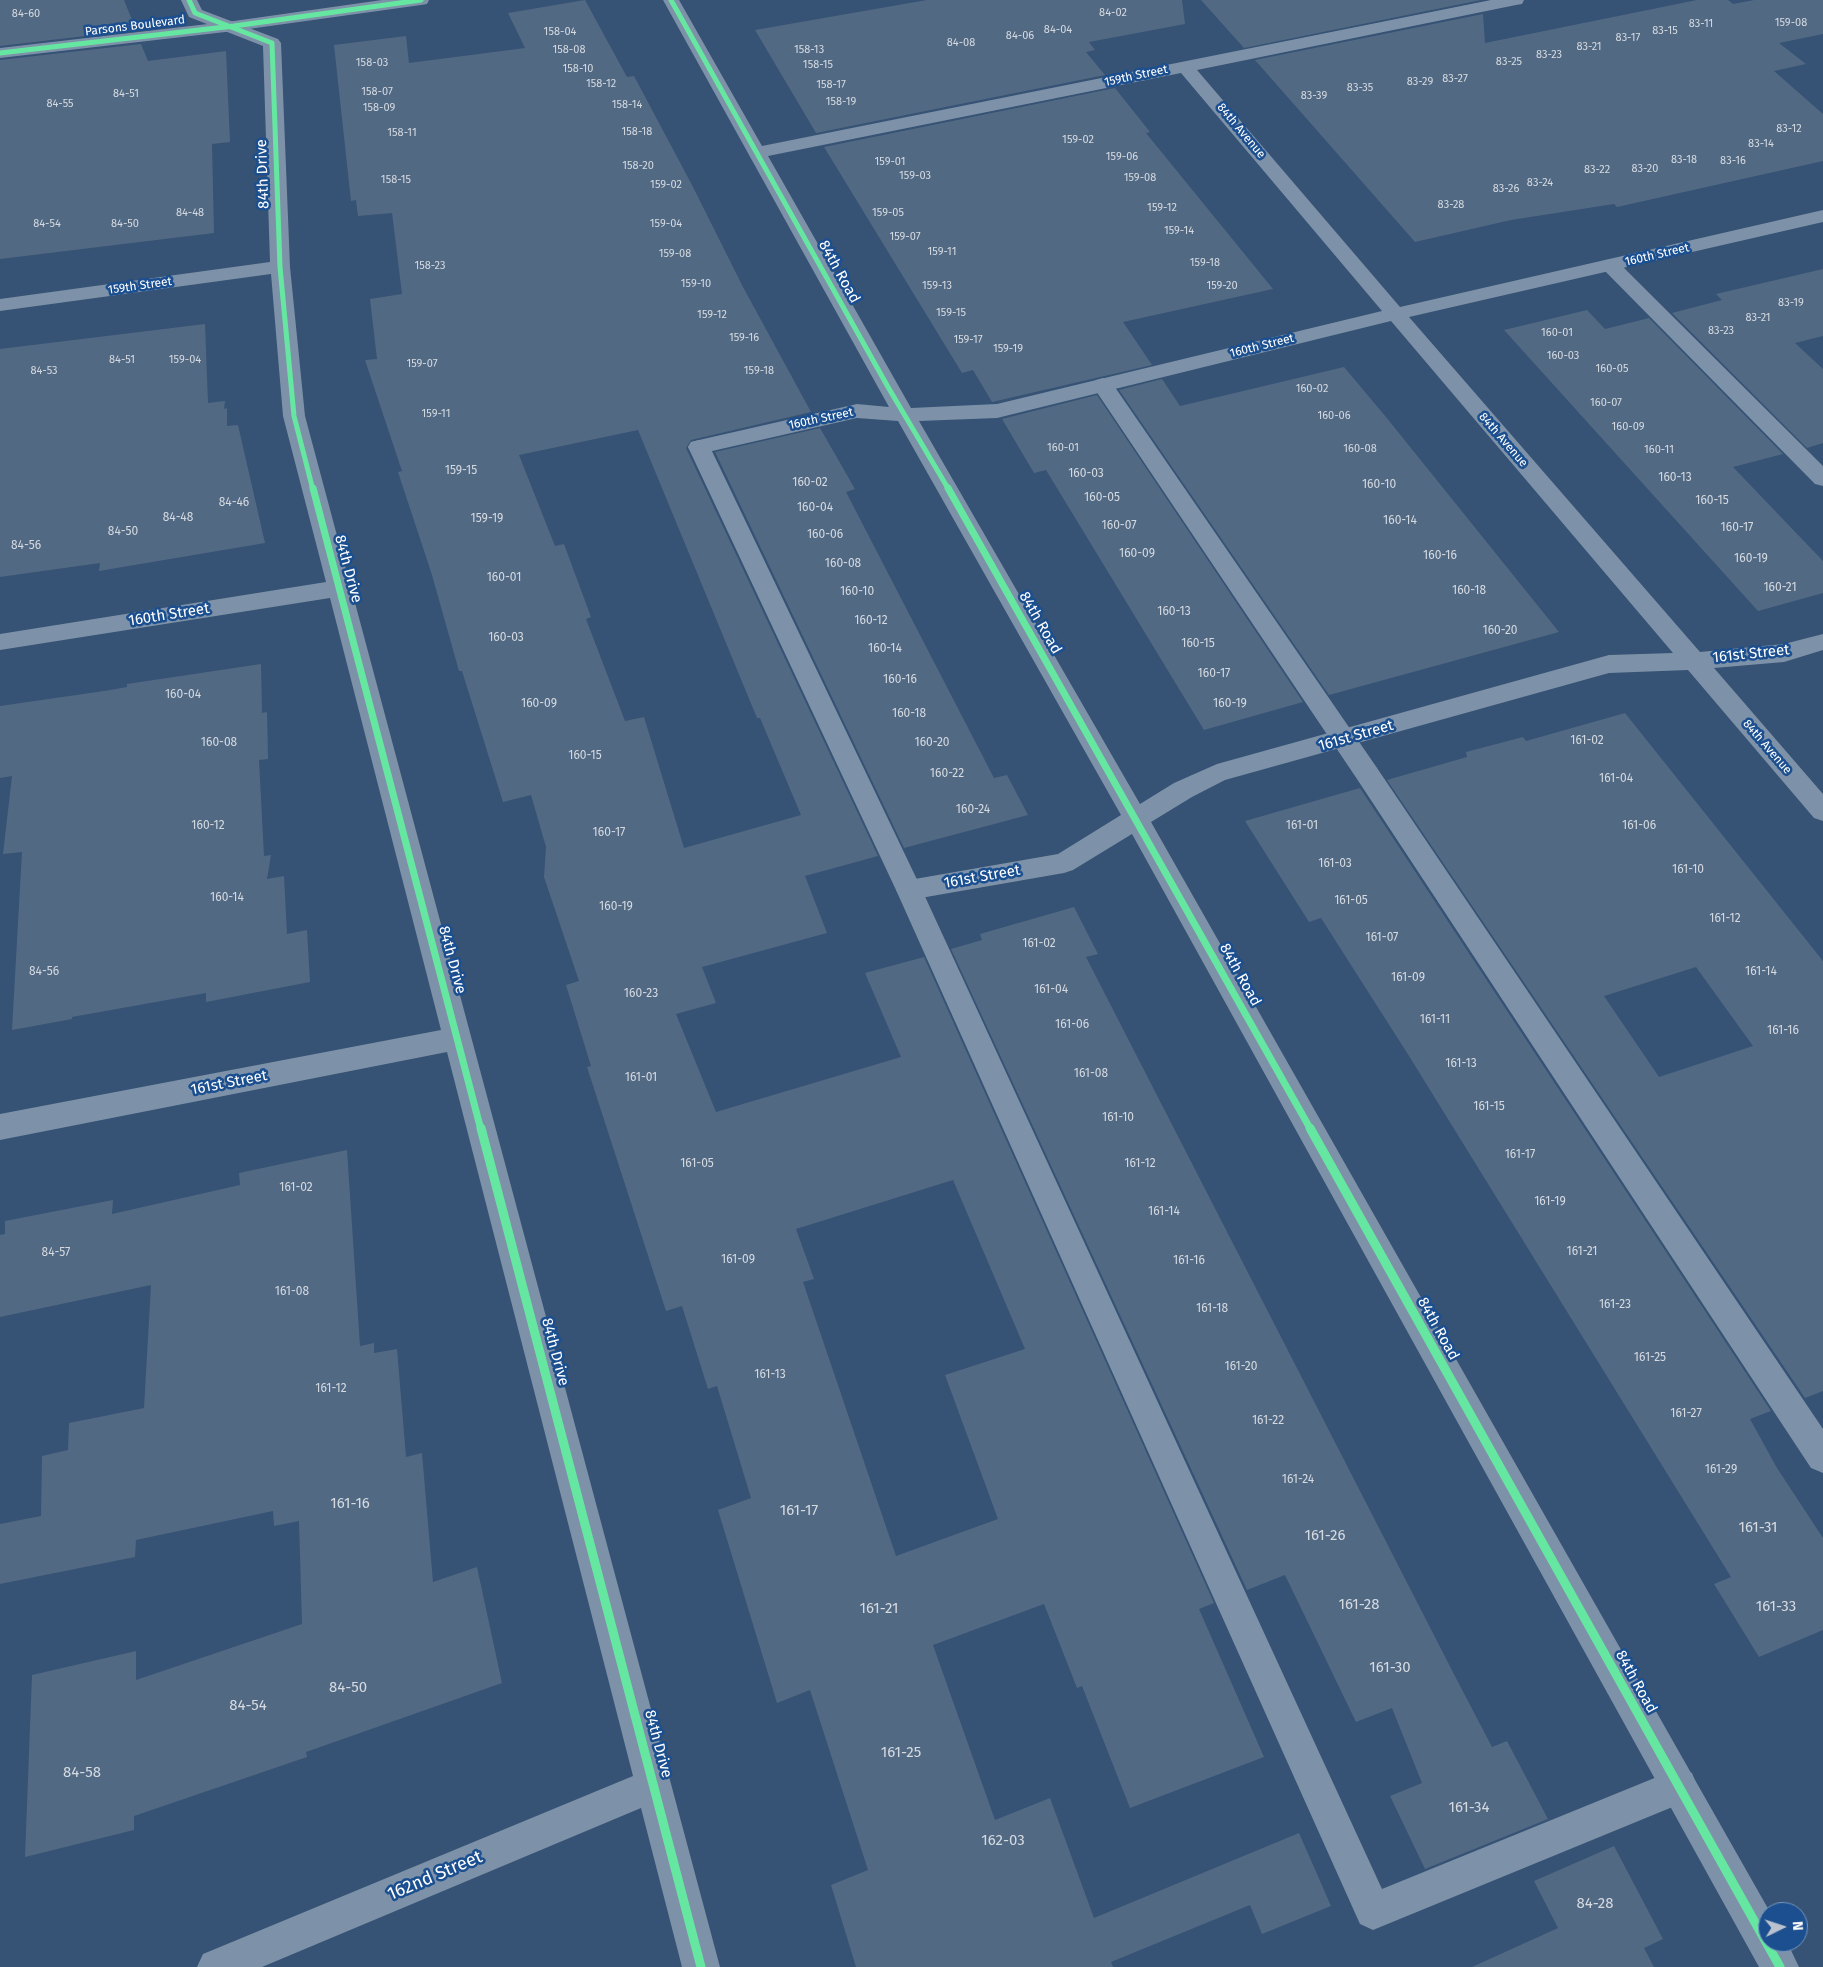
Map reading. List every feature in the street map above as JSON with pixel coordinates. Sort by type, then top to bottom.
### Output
[{"type":"street","name":"84th Drive","points":[[189,0],[195,13],[234,26],[272,43],[280,267],[294,416],[701,1967]]},
{"type":"street","name":"Parsons Boulevard","points":[[0,54],[234,26],[421,0]]},
{"type":"street","name":"84th Road","points":[[671,0],[905,415],[1137,820],[1780,1967]]},
{"type":"street","name":"159th Street","points":[[757,153],[1516,0]]},
{"type":"street","name":"84th Avenue","points":[[1185,66],[1396,315],[1823,811]]},
{"type":"street","name":"160th Street","points":[[909,890],[699,447],[857,411],[905,415],[997,411],[1338,327],[1823,216]]},
{"type":"street","points":[[1610,265],[1823,479]]},
{"type":"street","name":"159th Street","points":[[0,305],[280,267]]},
{"type":"street","points":[[1103,385],[1344,740],[1823,1457]]},
{"type":"street","name":"160th Street","points":[[0,642],[339,588]]},
{"type":"street","name":"161st Street","points":[[909,890],[1064,863],[1137,820],[1183,790],[1217,773],[1344,740],[1609,664],[1693,661],[1784,653],[1823,642]]},
{"type":"street","points":[[909,890],[1373,1911],[1679,1786]]},
{"type":"street","name":"161st Street","points":[[0,1127],[458,1038]]},
{"type":"street","name":"162nd Street","points":[[216,1967],[654,1785]]},
{"type":"building","points":[[0,0],[124,0],[136,30],[0,46]]},
{"type":"building","points":[[585,0],[627,77],[634,76],[692,185],[743,287],[811,412],[691,440],[686,448],[878,856],[805,876],[827,933],[702,967],[716,1003],[676,1014],[716,1112],[901,1057],[865,973],[924,957],[1214,1603],[1199,1609],[1264,1757],[1130,1808],[1082,1686],[1077,1688],[1044,1604],[933,1645],[995,1820],[1050,1798],[1094,1918],[1299,1833],[1331,1906],[1262,1934],[1250,1905],[1111,1962],[1113,1967],[856,1967],[831,1885],[868,1870],[810,1690],[777,1703],[718,1510],[751,1498],[717,1386],[708,1389],[682,1306],[666,1311],[587,1067],[591,1066],[566,985],[579,981],[544,877],[546,847],[531,795],[503,802],[462,671],[459,671],[432,575],[398,472],[402,471],[365,360],[377,359],[370,299],[402,294],[392,213],[358,216],[356,200],[351,201],[334,45],[406,36],[409,63],[525,48],[508,13]],"holes":[[[638,430],[757,718],[760,718],[801,815],[684,848],[644,717],[625,721],[586,619],[591,617],[564,544],[555,546],[519,455]],[[953,1180],[1025,1349],[945,1375],[998,1519],[896,1556],[803,1282],[814,1279],[796,1229]]]},
{"type":"building","points":[[927,0],[1182,0],[1185,24],[1089,42],[1095,50],[1086,52],[1105,75],[816,133],[755,30]]},
{"type":"building","points":[[1201,0],[1481,0],[1244,48]]},
{"type":"building","points":[[1697,0],[1728,0],[1733,4],[1754,0],[1823,0],[1823,34],[1779,43],[1806,64],[1774,71],[1823,114],[1823,161],[1617,207],[1614,204],[1511,220],[1415,242],[1255,60],[1483,14],[1485,43]]},
{"type":"building","points":[[141,44],[148,61],[226,51],[230,142],[212,144],[214,233],[0,259],[0,60]]},
{"type":"building","points":[[1115,88],[1150,132],[1146,133],[1273,289],[1123,322],[1152,365],[992,402],[973,370],[962,373],[824,147]]},
{"type":"building","points":[[1823,269],[1823,336],[1795,343],[1823,369],[1823,443],[1807,448],[1672,313],[1722,300],[1716,294]]},
{"type":"building","points":[[1587,310],[1605,329],[1649,318],[1783,454],[1733,467],[1823,561],[1823,593],[1758,611],[1504,330]]},
{"type":"building","points":[[205,324],[208,403],[225,401],[224,409],[227,408],[227,426],[238,425],[265,543],[99,571],[100,563],[0,577],[0,349]]},
{"type":"building","points":[[1344,367],[1559,632],[1329,695],[1119,390],[1162,379],[1180,406]]},
{"type":"building","points":[[1097,395],[1303,702],[1204,730],[1046,470],[1034,473],[1002,419]]},
{"type":"building","points":[[820,428],[855,489],[846,492],[994,778],[1007,775],[1028,815],[904,848],[715,452]]},
{"type":"building","points":[[261,664],[262,713],[267,712],[268,759],[259,760],[264,856],[271,855],[267,879],[284,876],[287,934],[307,930],[310,982],[206,1002],[206,993],[72,1017],[72,1019],[12,1030],[22,852],[3,854],[12,776],[0,778],[0,706],[104,691],[127,687],[127,684]]},
{"type":"building","points":[[1625,713],[1823,961],[1823,1391],[1805,1398],[1387,780],[1467,757],[1466,752],[1523,737],[1526,741]],"holes":[[[1696,967],[1753,1046],[1659,1077],[1604,996]]]},
{"type":"building","points":[[1360,788],[1771,1411],[1750,1419],[1777,1468],[1823,1538],[1823,1630],[1759,1657],[1714,1584],[1731,1577],[1409,1056],[1321,918],[1309,922],[1245,821]]},
{"type":"building","points":[[1074,907],[1098,954],[1086,957],[1457,1680],[1492,1747],[1507,1741],[1548,1819],[1425,1869],[1390,1796],[1422,1783],[1392,1708],[1356,1722],[1285,1575],[1247,1590],[951,949],[982,940],[980,934]]},
{"type":"building","points":[[347,1150],[360,1346],[374,1343],[374,1353],[397,1349],[406,1457],[422,1453],[433,1582],[477,1567],[502,1683],[306,1752],[307,1757],[134,1816],[134,1830],[25,1857],[32,1675],[136,1651],[136,1680],[302,1624],[299,1521],[274,1526],[273,1511],[136,1540],[135,1557],[0,1584],[0,1524],[41,1516],[42,1456],[68,1450],[69,1423],[144,1408],[151,1285],[0,1317],[0,1235],[5,1234],[5,1221],[113,1200],[112,1214],[240,1185],[239,1173]]},
{"type":"building","points":[[1614,1846],[1663,1939],[1644,1948],[1654,1967],[1472,1967],[1558,1928],[1534,1881]]},
{"type":"cycle path","points":[[189,0],[195,13],[272,43],[280,267],[294,416],[701,1967]]},
{"type":"cycle path","points":[[0,53],[234,26],[421,0]]},
{"type":"cycle path","points":[[671,0],[888,387],[922,443],[1156,854],[1780,1967]]}]
